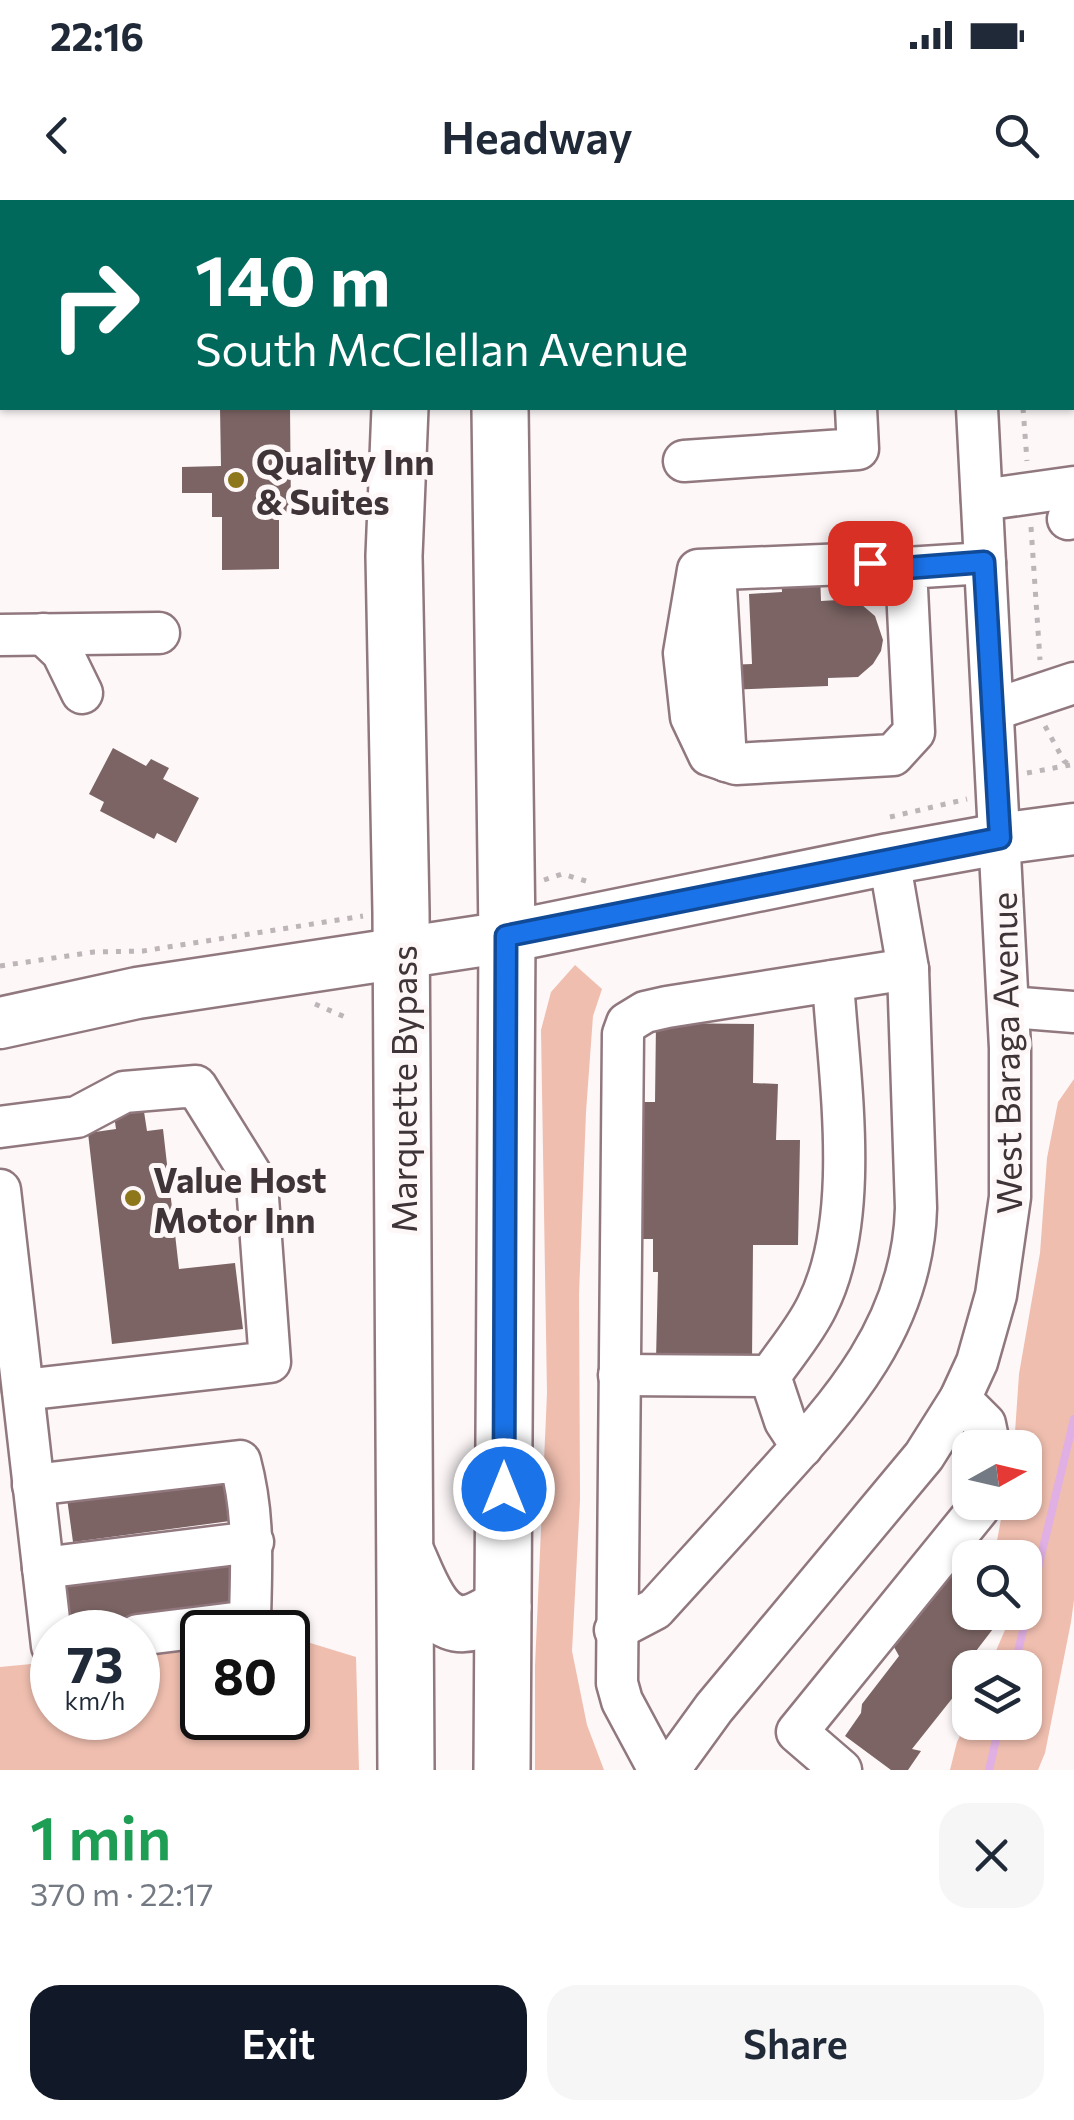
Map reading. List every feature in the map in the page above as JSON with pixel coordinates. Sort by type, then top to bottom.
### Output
[{"type":"highway","name":"Marquette Bypass","points":[[400,410],[394,556],[406,1770]]},
{"type":"highway","points":[[500,410],[506,936],[502,1770]]},
{"type":"highway","points":[[405,1550],[432,1608],[442,1617],[457,1624],[474,1622],[503,1607]]},
{"type":"main road","points":[[0,1023],[137,993],[506,936],[1000,838],[1074,829]]},
{"type":"street","points":[[684,461],[858,449],[856,410]]},
{"type":"street","name":"West Baraga Avenue","points":[[669,1770],[714,1708],[924,1456],[960,1399],[977,1362],[996,1295],[1006,1246],[1012,1135],[976,410]]},
{"type":"street","points":[[982,500],[1029,494],[1072,508]]},
{"type":"street","points":[[906,568],[914,732],[894,754],[736,764],[710,756],[690,717],[684,653],[698,570],[870,563],[906,568],[984,562]]},
{"type":"street","points":[[0,634],[158,633]]},
{"type":"street","points":[[43,634],[62,652],[82,694]]},
{"type":"street","points":[[993,710],[1058,689]]},
{"type":"street","points":[[615,1630],[655,1609],[851,1390],[903,1288],[916,1208],[908,969],[889,859]]},
{"type":"street","points":[[659,1770],[622,1701],[617,1683],[626,1022],[666,1007],[908,969]]},
{"type":"street","points":[[770,1376],[816,1307],[840,1231],[844,1185],[834,981]]},
{"type":"street","points":[[1008,1007],[1074,1012]]},
{"type":"street","points":[[0,1127],[76,1118],[124,1092],[196,1086],[258,1184],[270,1362],[23,1390]]},
{"type":"street","points":[[0,1190],[48,1610]]},
{"type":"street","points":[[619,1376],[770,1376]]},
{"type":"street","points":[[770,1376],[785,1421],[802,1447]]},
{"type":"street","points":[[960,1399],[986,1430]]},
{"type":"street","points":[[34,1485],[240,1461],[250,1499],[253,1542],[250,1622],[160,1633]]},
{"type":"street","points":[[841,1770],[796,1732],[969,1520]]},
{"type":"street","points":[[43,1568],[253,1542]]},
{"type":"path","points":[[1022,774],[1072,767],[1045,728],[1058,689],[1029,494],[1024,410]]},
{"type":"path","points":[[0,966],[94,952],[143,950],[331,919]]},
{"type":"shaded area","points":[[575,965],[602,989],[593,1016],[586,1112],[579,1294],[580,1500],[572,1651],[587,1725],[604,1770],[535,1770],[535,1666],[547,1393],[541,1030],[551,992]]},
{"type":"shaded area","points":[[1074,1079],[1071,1622],[1045,1753],[1038,1770],[950,1770],[958,1740],[1042,1740],[1042,1650],[996,1650],[1005,1630],[1042,1630],[1042,1540],[997,1540],[1001,1520],[1042,1520],[1042,1430],[1015,1430],[1019,1374],[1040,1253],[1047,1158],[1058,1102]]},
{"type":"shaded area","points":[[310,1643],[356,1657],[359,1770],[0,1770],[0,1667],[30,1664],[30,1740],[160,1740],[160,1652],[180,1649],[180,1740],[310,1740]]},
{"type":"building","name":"Quality Inn & Suites","points":[[220,410],[290,410],[291,515],[279,515],[279,569],[222,570],[222,517],[212,517],[212,493],[182,493],[182,467],[221,466]]},
{"type":"building","points":[[820,571],[821,601],[855,599],[875,616],[883,640],[873,664],[858,677],[828,678],[828,686],[700,691],[699,666],[752,664],[749,594],[782,592],[781,572]]},
{"type":"building","points":[[113,748],[146,766],[151,759],[169,768],[163,779],[199,798],[176,843],[157,833],[154,839],[100,811],[104,802],[89,794]]},
{"type":"building","points":[[656,1023],[754,1024],[753,1083],[778,1084],[776,1140],[800,1140],[798,1245],[753,1245],[752,1361],[656,1360],[658,1272],[653,1272],[653,1239],[635,1239],[636,1102],[655,1102]]},
{"type":"building","name":"Value Host Motor Inn","points":[[143,1105],[147,1131],[163,1129],[179,1269],[235,1263],[243,1329],[112,1344],[88,1133],[116,1129],[113,1108]]},
{"type":"building","points":[[238,1468],[245,1519],[73,1542],[66,1491]]},
{"type":"building","points":[[236,1555],[243,1606],[180,1610],[180,1614],[160,1617],[160,1610],[68,1610],[64,1578]]},
{"type":"building","points":[[952,1573],[952,1630],[992,1630],[977,1650],[952,1650],[952,1699],[912,1749],[921,1751],[908,1770],[891,1770],[845,1736],[861,1713],[862,1704],[899,1656],[894,1647]]},
{"type":"waterway","points":[[1018,1650],[1074,1419]]},
{"type":"waterway","points":[[989,1770],[996,1740]]},
{"type":"place","name":"Quality Inn & Suites","points":[[236,480]]},
{"type":"place","name":"Value Host Motor Inn","points":[[133,1198]]},
{"type":"route","points":[[504,1489],[506,936],[1000,838],[984,562],[906,568],[870,563]]}]
